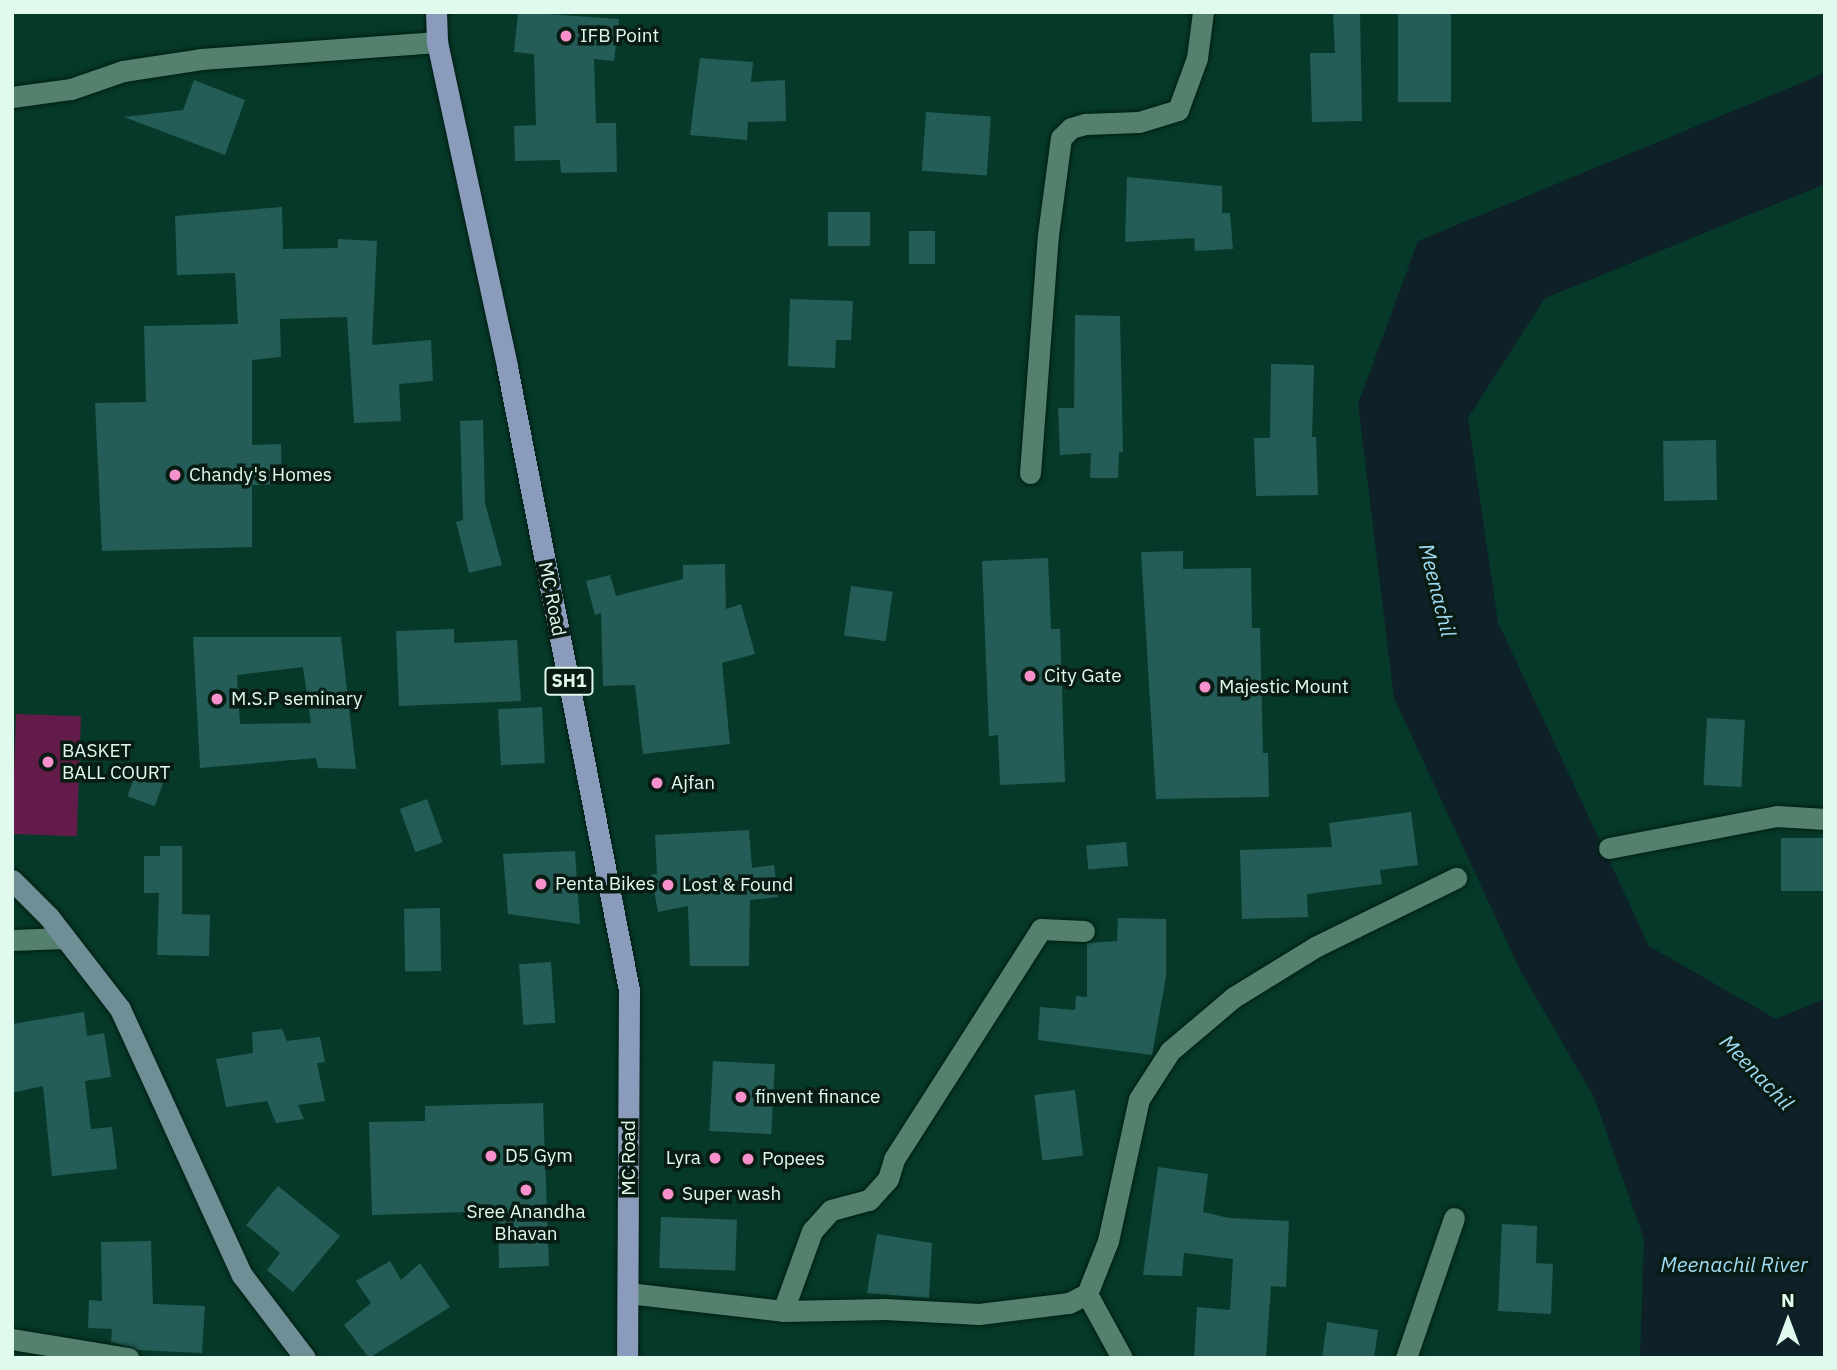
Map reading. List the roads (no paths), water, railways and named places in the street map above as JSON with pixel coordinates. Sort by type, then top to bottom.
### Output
[{"type":"main road","name":"MC Road","points":[[436,12],[437,42],[509,380],[629,990],[627,1358]]},
{"type":"street","points":[[1030,473],[1048,235],[1061,138],[1071,128],[1085,124],[1139,122],[1178,110],[1197,58],[1203,12]]},
{"type":"street","points":[[12,97],[71,89],[123,71],[201,59],[437,42]]},
{"type":"street","points":[[1609,848],[1776,816],[1825,819]]},
{"type":"street","points":[[628,1293],[783,1311],[885,1308],[979,1314],[1069,1303],[1087,1294],[1108,1241],[1139,1098],[1170,1051],[1234,997],[1307,952],[1456,878]]},
{"type":"street","points":[[12,880],[65,939],[120,1010],[242,1275],[301,1357]]},
{"type":"street","points":[[783,1311],[812,1231],[831,1210],[869,1200],[888,1179],[894,1159],[1041,929],[1084,931]]},
{"type":"street","points":[[12,940],[65,939]]},
{"type":"street","points":[[1406,1358],[1454,1219]]},
{"type":"street","points":[[1087,1294],[1122,1358]]},
{"type":"street","points":[[12,1339],[128,1358]]},
{"type":"water","points":[[1825,73],[1825,184],[1545,298],[1468,418],[1498,622],[1649,946],[1776,1019],[1825,999],[1825,1358],[1640,1358],[1644,1239],[1594,1097],[1520,970],[1394,698],[1358,404],[1418,241]]},
{"type":"place","name":"IFB Point","points":[[566,36]]},
{"type":"place","name":"Chandy's Homes","points":[[175,475]]},
{"type":"place","name":"City Gate","points":[[1030,676]]},
{"type":"place","name":"Majestic Mount","points":[[1205,687]]},
{"type":"place","name":"M.S.P seminary","points":[[217,699]]},
{"type":"place","name":"BASKET BALL COURT","points":[[48,762]]},
{"type":"place","name":"Ajfan","points":[[657,783]]},
{"type":"place","name":"Penta Bikes","points":[[541,884]]},
{"type":"place","name":"Lost & Found","points":[[668,885]]},
{"type":"place","name":"finvent finance","points":[[741,1097]]},
{"type":"place","name":"D5 Gym","points":[[491,1156]]},
{"type":"place","name":"Lyra","points":[[715,1158]]},
{"type":"place","name":"Popees","points":[[748,1159]]},
{"type":"place","name":"Sree Anandha Bhavan","points":[[526,1190]]},
{"type":"place","name":"Super wash","points":[[668,1194]]},
{"type":"water label","name":"Meenachil","points":[[1438,590]]},
{"type":"water label","name":"Meenachil","points":[[1757,1072]]},
{"type":"water label","name":"Meenachil River","points":[[1734,1264]]}]
